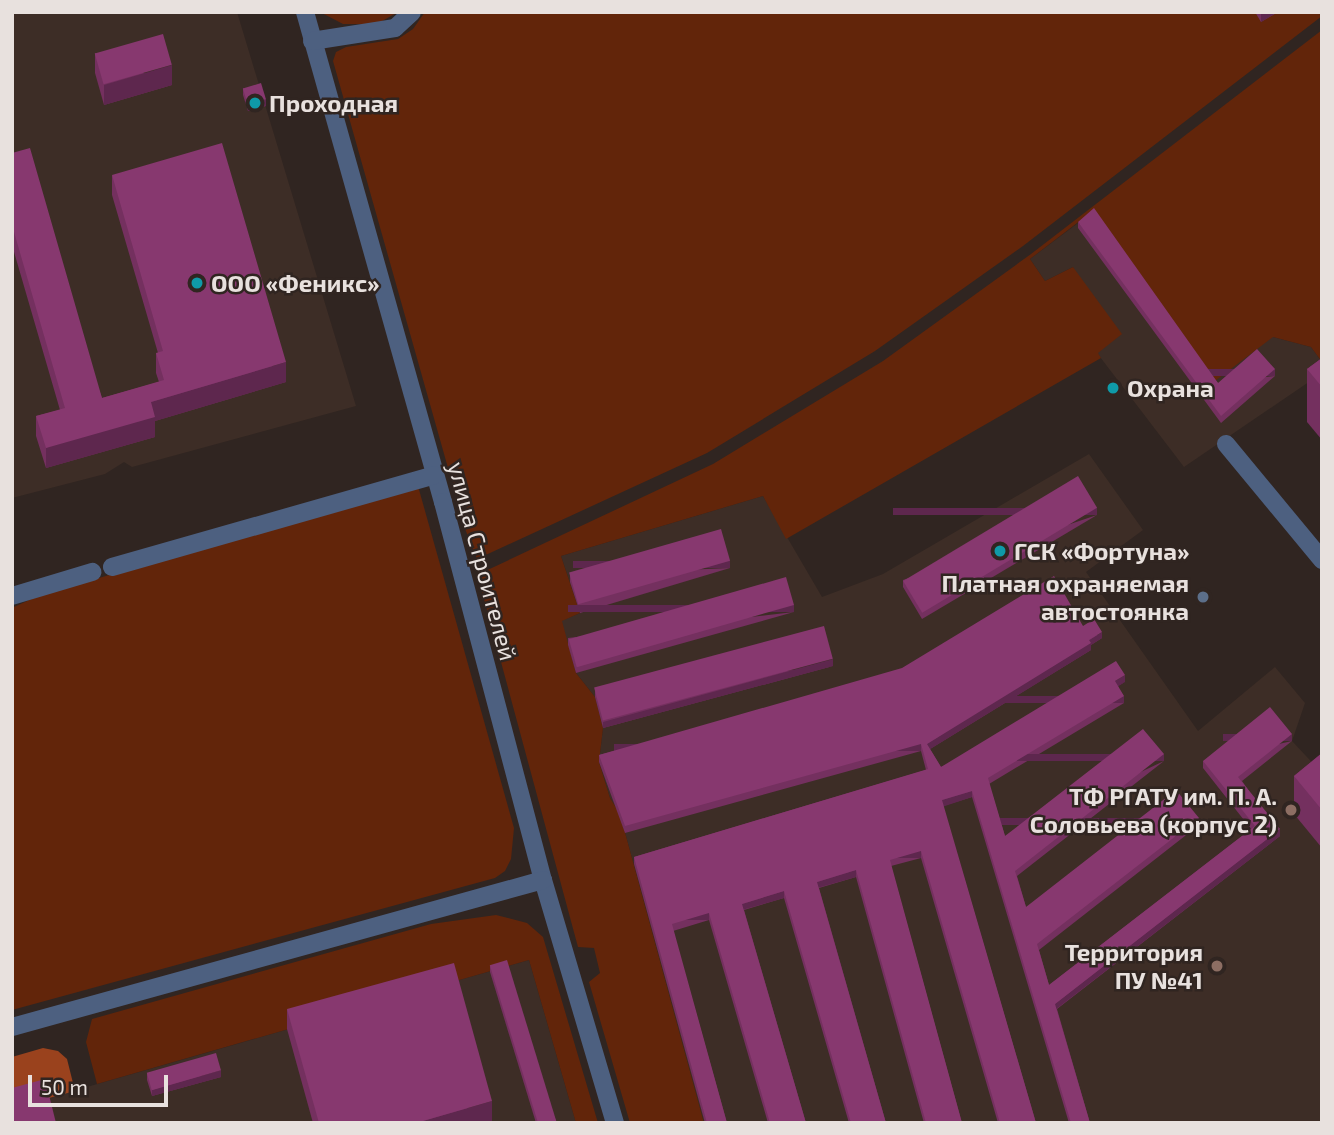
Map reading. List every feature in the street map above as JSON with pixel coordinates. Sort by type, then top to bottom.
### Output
[{"type":"street","name":"улица Строителей","points":[[305,12],[543,880],[615,1123]]},
{"type":"street","points":[[312,41],[395,28],[412,12]]},
{"type":"street","points":[[1226,444],[1322,560]]},
{"type":"street","points":[[112,567],[434,475]]},
{"type":"street","points":[[12,596],[92,572]]},
{"type":"street","points":[[12,1027],[543,880]]},
{"type":"shaded area","name":"ООО «Феникс»","points":[[12,12],[237,12],[356,406],[132,467],[124,462],[105,474],[12,498]]},
{"type":"shaded area","points":[[320,12],[398,12],[377,24],[343,24]]},
{"type":"shaded area","points":[[425,12],[1322,12],[1322,16],[1023,246],[875,351],[707,453],[477,559],[460,516],[472,501],[466,484],[454,483],[450,475],[333,61],[336,52],[346,47],[398,39],[413,29]]},
{"type":"shaded area","points":[[1322,30],[1322,362],[1311,347],[1273,337],[1207,387],[1085,217],[1030,259],[1045,281],[1073,267],[1122,334],[1098,353],[1101,358],[786,539],[763,496],[561,556],[580,613],[562,621],[576,673],[595,697],[603,728],[599,762],[610,798],[620,814],[704,1123],[630,1123],[589,982],[600,973],[594,948],[578,947],[481,588],[481,573],[713,464],[883,361],[1031,254]]},
{"type":"shaded area","points":[[1086,217],[1273,337],[1311,347],[1322,362],[1322,373],[1184,467],[1097,353],[1073,267],[1045,281],[1030,259]]},
{"type":"shaded area","points":[[1089,454],[1143,530],[1086,572],[1198,731],[1275,667],[1305,703],[1292,741],[1322,773],[1322,1123],[704,1123],[620,814],[610,798],[599,762],[603,728],[595,697],[576,673],[561,621],[580,613],[561,556],[763,496],[822,597],[883,574]]},
{"type":"shaded area","points":[[418,486],[514,828],[511,859],[505,871],[495,878],[12,1010],[12,608],[40,595]]},
{"type":"shaded area","points":[[496,915],[527,923],[543,937],[598,1123],[576,1123],[529,960],[97,1084],[86,1042],[92,1019],[431,924]]},
{"type":"shaded area","points":[[529,960],[576,1123],[12,1123],[45,1099]]},
{"type":"shaded area","points":[[43,1048],[58,1051],[67,1059],[75,1091],[12,1108],[12,1057]]},
{"type":"building","points":[[163,34],[172,65],[104,84],[95,54]]},
{"type":"building","points":[[261,83],[266,99],[248,105],[243,89]]},
{"type":"building","points":[[222,143],[286,362],[151,402],[155,417],[46,448],[36,416],[65,408],[12,225],[12,153],[30,148],[102,398],[164,380],[156,353],[163,351],[112,175]]},
{"type":"building","points":[[1094,208],[1218,383],[1257,349],[1275,369],[1221,416],[1078,222]]},
{"type":"building","points":[[1322,358],[1322,387],[1307,369]]},
{"type":"building","name":"ГСК «Фортуна»","points":[[1078,476],[1097,508],[922,613],[903,581]]},
{"type":"building","points":[[721,529],[730,561],[578,604],[569,573]]},
{"type":"building","points":[[1054,576],[1083,626],[1094,619],[1102,632],[1089,640],[1091,643],[927,744],[941,767],[1116,661],[1125,675],[1115,681],[1124,696],[988,778],[1005,836],[1143,729],[1164,754],[1015,871],[1026,907],[1176,790],[1199,818],[1037,944],[1049,985],[1255,826],[1203,761],[1270,707],[1292,734],[1238,777],[1280,829],[1055,1004],[1090,1123],[1071,1123],[972,791],[942,800],[1036,1123],[1000,1123],[921,851],[890,860],[962,1123],[926,1123],[856,870],[817,882],[886,1123],[851,1123],[784,891],[742,904],[806,1123],[770,1123],[709,913],[672,924],[727,1123],[707,1123],[634,857],[928,769],[921,744],[625,826],[599,755],[902,668]]},
{"type":"building","points":[[786,577],[794,605],[577,667],[569,639]]},
{"type":"building","points":[[824,626],[833,659],[603,720],[594,688]]},
{"type":"building","points":[[1322,753],[1322,810],[1294,776]]},
{"type":"building","points":[[507,960],[557,1123],[538,1123],[490,965]]},
{"type":"building","points":[[454,963],[492,1101],[416,1123],[319,1123],[287,1009]]},
{"type":"building","points":[[216,1053],[221,1070],[152,1090],[147,1073]]},
{"type":"building","points":[[45,1079],[56,1123],[12,1123],[12,1088]]},
{"type":"place","name":"Проходная","points":[[255,103]]},
{"type":"place","name":"ООО «Феникс»","points":[[197,283]]},
{"type":"place","name":"Охрана","points":[[1113,388]]},
{"type":"place","name":"ГСК «Фортуна»","points":[[1000,551]]},
{"type":"place","name":"Платная охраняемая автостоянка","points":[[1203,597]]},
{"type":"place","name":"ТФ РГАТУ им. П. А. Соловьева (корпус 2)","points":[[1291,810]]},
{"type":"place","name":"Территория ПУ №41","points":[[1217,966]]}]
